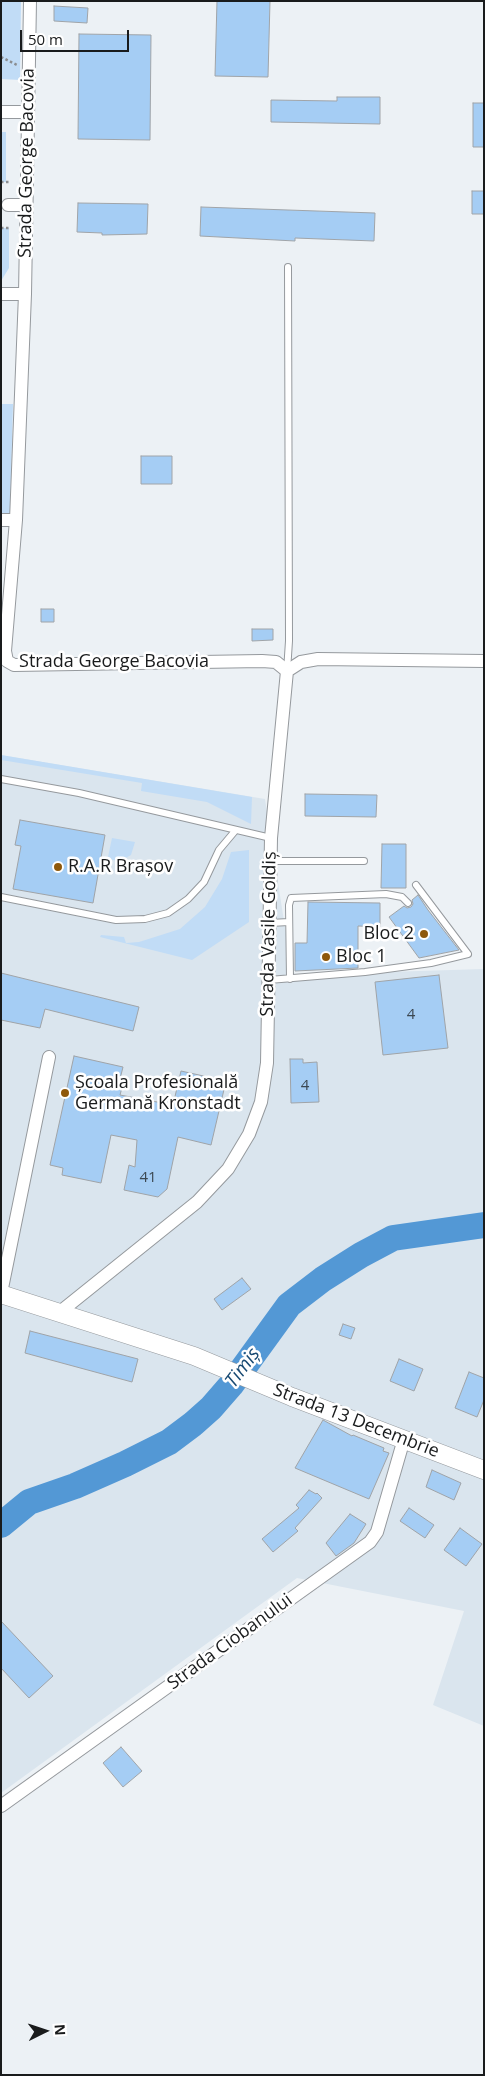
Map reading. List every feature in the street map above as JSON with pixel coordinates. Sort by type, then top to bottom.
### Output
[{"type":"main road","name":"Strada 13 Decembrie","points":[[1,1294],[194,1356],[292,1397],[484,1470]]},
{"type":"street","name":"Strada George Bacovia","points":[[30,1],[25,294],[16,520],[5,651],[7,661],[14,665],[262,661],[276,662],[287,671]]},
{"type":"street","points":[[1,112],[28,112]]},
{"type":"street","points":[[8,205],[26,205]]},
{"type":"street","points":[[1,294],[25,294]]},
{"type":"street","points":[[1,520],[16,520]]},
{"type":"street","points":[[287,671],[301,662],[318,659],[484,661]]},
{"type":"street","name":"Strada Vasile Goldiș","points":[[60,1312],[197,1202],[228,1169],[249,1134],[261,1102],[267,1063],[271,838],[287,671]]},
{"type":"street","points":[[1,1294],[4,1269],[50,1056]]},
{"type":"street","name":"Strada Ciobanului","points":[[1,1806],[370,1542],[377,1532],[404,1439]]},
{"type":"lane","points":[[287,671],[290,641],[288,267]]},
{"type":"lane","points":[[1,779],[88,795],[271,838]]},
{"type":"lane","points":[[1,897],[116,920],[145,919],[168,913],[188,899],[204,882],[219,850],[235,830]]},
{"type":"lane","points":[[270,861],[364,861]]},
{"type":"lane","points":[[268,980],[384,970],[431,963],[468,954],[416,885]]},
{"type":"lane","points":[[290,979],[289,905],[291,898],[386,894],[402,897],[408,903]]},
{"type":"lane","points":[[270,923],[289,922]]},
{"type":"path","points":[[1,182],[10,182]]},
{"type":"path","points":[[1,228],[10,228]]},
{"type":"shaded area","points":[[1,1],[21,1],[20,80],[1,79]]},
{"type":"shaded area","points":[[1,132],[6,132],[6,182],[1,182]]},
{"type":"shaded area","points":[[1,228],[9,228],[9,268],[1,281]]},
{"type":"shaded area","points":[[1,404],[13,404],[10,515],[1,514]]},
{"type":"shaded area","points":[[1,755],[265,799],[286,934],[288,975],[484,969],[484,1726],[433,1705],[464,1611],[297,1578],[1,1793]]},
{"type":"shaded area","points":[[1,755],[252,797],[251,824],[207,802],[141,791],[142,783],[1,760]]},
{"type":"shaded area","points":[[112,838],[135,842],[131,855],[120,861],[108,857]]},
{"type":"shaded area","points":[[249,850],[249,922],[192,960],[100,937],[101,935],[124,937],[126,943],[139,942],[180,929],[205,907],[222,879],[231,852]]},
{"type":"building","points":[[217,1],[270,1],[268,77],[215,76]]},
{"type":"building","points":[[54,6],[88,8],[87,23],[54,21]]},
{"type":"building","points":[[79,34],[151,35],[150,140],[78,139]]},
{"type":"building","points":[[337,97],[380,97],[380,124],[271,122],[271,100],[337,101]]},
{"type":"building","points":[[473,103],[484,103],[484,147],[473,147]]},
{"type":"building","points":[[472,191],[484,191],[484,214],[472,214]]},
{"type":"building","points":[[78,203],[148,204],[147,234],[102,235],[102,233],[77,232]]},
{"type":"building","points":[[201,207],[375,213],[374,241],[295,238],[295,241],[200,236]]},
{"type":"building","points":[[141,456],[172,456],[172,484],[141,484]]},
{"type":"building","points":[[41,609],[54,609],[54,622],[41,622]]},
{"type":"building","points":[[252,629],[273,629],[273,640],[252,641]]},
{"type":"building","points":[[305,794],[377,795],[376,817],[305,816]]},
{"type":"building","name":"R.A.R Brașov","points":[[20,820],[105,835],[93,903],[13,889],[21,846],[15,845]]},
{"type":"building","points":[[382,844],[406,844],[406,888],[381,888]]},
{"type":"building","name":"Bloc 2","points":[[418,895],[459,950],[419,958],[389,917],[404,906],[407,908],[411,907],[413,904],[412,900]]},
{"type":"building","points":[[308,902],[380,903],[380,927],[358,926],[358,968],[295,971],[295,943],[307,943]]},
{"type":"building","points":[[1,973],[139,1007],[133,1031],[45,1009],[40,1028],[1,1020]]},
{"type":"building","points":[[439,975],[448,1048],[383,1055],[375,982]]},
{"type":"building","points":[[74,1056],[123,1067],[120,1079],[124,1080],[120,1095],[173,1105],[181,1071],[226,1081],[211,1145],[178,1137],[167,1189],[158,1197],[124,1190],[129,1165],[135,1167],[137,1140],[111,1135],[101,1183],[62,1175],[63,1168],[50,1165]]},
{"type":"building","points":[[290,1059],[303,1059],[303,1063],[317,1062],[319,1102],[291,1103]]},
{"type":"building","points":[[242,1278],[251,1289],[222,1310],[214,1299]]},
{"type":"building","points":[[343,1324],[355,1328],[351,1339],[339,1335]]},
{"type":"building","points":[[30,1331],[138,1359],[132,1382],[25,1353]]},
{"type":"building","points":[[399,1359],[423,1369],[414,1391],[390,1381]]},
{"type":"building","points":[[469,1372],[484,1378],[484,1400],[477,1417],[455,1408]]},
{"type":"building","points":[[323,1420],[352,1436],[384,1448],[383,1451],[389,1453],[369,1499],[295,1468]]},
{"type":"building","points":[[432,1470],[461,1483],[454,1500],[426,1487]]},
{"type":"building","points":[[309,1490],[317,1493],[322,1498],[295,1528],[298,1531],[273,1552],[262,1539],[299,1508],[296,1505]]},
{"type":"building","points":[[409,1508],[434,1525],[425,1538],[400,1521]]},
{"type":"building","points":[[350,1514],[366,1524],[354,1543],[336,1556],[326,1543]]},
{"type":"building","points":[[460,1528],[482,1544],[466,1566],[444,1550]]},
{"type":"building","points":[[1,1621],[53,1676],[29,1698],[1,1668]]},
{"type":"building","points":[[121,1747],[142,1771],[123,1787],[103,1763]]},
{"type":"waterway","name":"Timiș","points":[[1,1525],[29,1502],[75,1486],[169,1442],[211,1408],[231,1385],[289,1305],[323,1279],[361,1255],[393,1238],[484,1225]]},
{"type":"place","name":"R.A.R Brașov","points":[[58,867]]},
{"type":"place","name":"Bloc 2","points":[[424,934]]},
{"type":"place","name":"Bloc 1","points":[[326,957]]},
{"type":"place","name":"Școala Profesională Germană Kronstadt","points":[[65,1093]]}]
